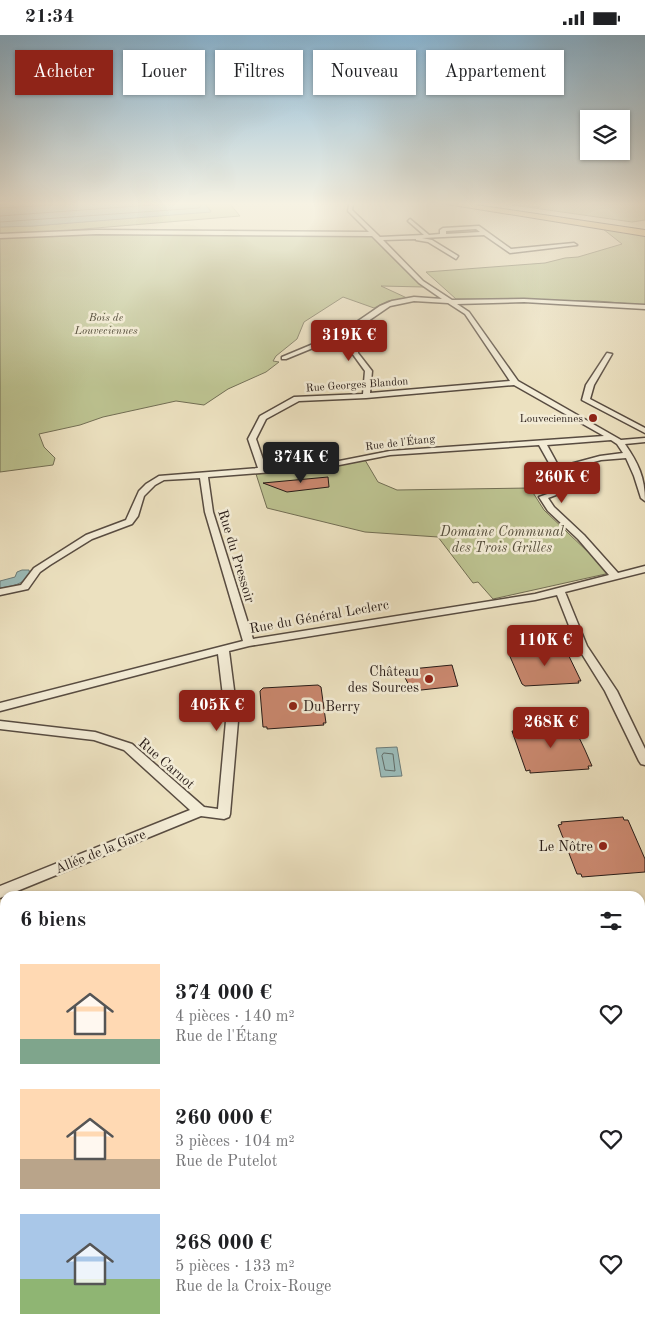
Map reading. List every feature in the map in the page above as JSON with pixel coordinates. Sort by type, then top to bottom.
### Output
[{"type":"street","points":[[405,265],[421,282],[467,313],[515,383],[616,440],[629,455],[644,485],[645,498]]},
{"type":"street","points":[[284,358],[328,342],[355,327],[368,314],[392,302],[406,299],[560,302],[645,307]]},
{"type":"street","points":[[355,327],[356,353],[369,371],[366,396]]},
{"type":"street","points":[[609,354],[590,385],[586,400],[645,431]]},
{"type":"street","name":"Rue Georges Blandon","points":[[263,471],[252,439],[263,418],[297,399],[366,396],[515,383]]},
{"type":"street","name":"Rue de l'Étang","points":[[0,592],[24,587],[37,569],[90,537],[129,522],[133,517],[140,496],[149,485],[162,478],[329,465],[390,453],[542,443],[645,440]]},
{"type":"street","points":[[542,443],[557,470],[560,492],[543,497],[551,509],[581,537],[616,577]]},
{"type":"street","points":[[557,470],[600,458],[629,455]]},
{"type":"street","name":"Rue du Pressoir","points":[[204,476],[209,512],[249,643]]},
{"type":"street","name":"Rue du Général Leclerc","points":[[0,707],[249,643],[561,593],[645,569]]},
{"type":"street","points":[[561,593],[582,646],[611,691],[645,761]]},
{"type":"street","points":[[200,811],[224,814],[232,721],[223,649]]},
{"type":"street","name":"Rue Carnot","points":[[0,725],[94,736],[128,747],[200,811]]},
{"type":"street","name":"Allée de la Gare","points":[[2,891],[200,811]]},
{"type":"green space","name":"Bois de Louveciennes","points":[[0,265],[402,265],[424,287],[381,286],[407,298],[388,301],[374,308],[343,297],[304,322],[297,339],[276,356],[273,361],[279,362],[266,372],[228,389],[204,405],[176,401],[103,417],[80,425],[39,434],[44,447],[55,458],[53,465],[0,472]]},
{"type":"green space","points":[[522,265],[645,265],[645,305],[597,301],[456,299],[426,272]]},
{"type":"green space","name":"Domaine Communal des Trois Grilles","points":[[365,460],[378,482],[397,490],[530,488],[544,510],[610,573],[493,599],[478,582],[473,583],[438,537],[365,532],[267,508],[256,474],[328,468]]},
{"type":"water","points":[[29,570],[30,575],[16,585],[0,588],[0,581],[15,577],[17,572]]},
{"type":"water","points":[[397,747],[402,776],[381,777],[376,748]]},
{"type":"building","points":[[328,477],[329,487],[287,492],[263,483]]},
{"type":"building","points":[[565,648],[581,681],[578,681],[579,683],[525,686],[522,684],[508,652]]},
{"type":"building","name":"Château des Sources","points":[[452,665],[458,686],[412,691],[401,670]]},
{"type":"building","name":"Du Berry","points":[[318,685],[321,687],[326,723],[323,723],[324,725],[267,729],[267,727],[263,727],[260,691],[263,688]]},
{"type":"building","points":[[570,725],[574,727],[592,766],[588,766],[589,769],[530,773],[530,770],[526,771],[512,731],[515,731],[514,729]]},
{"type":"building","name":"Le Nôtre","points":[[623,817],[624,820],[628,820],[645,859],[645,872],[582,877],[581,874],[577,874],[558,825],[562,824],[561,822]]},
{"type":"place","name":"Louveciennes","points":[[593,418]]},
{"type":"place","name":"Château des Sources","points":[[429,679]]},
{"type":"place","name":"Du Berry","points":[[293,706]]},
{"type":"place","name":"Le Nôtre","points":[[603,846]]}]
